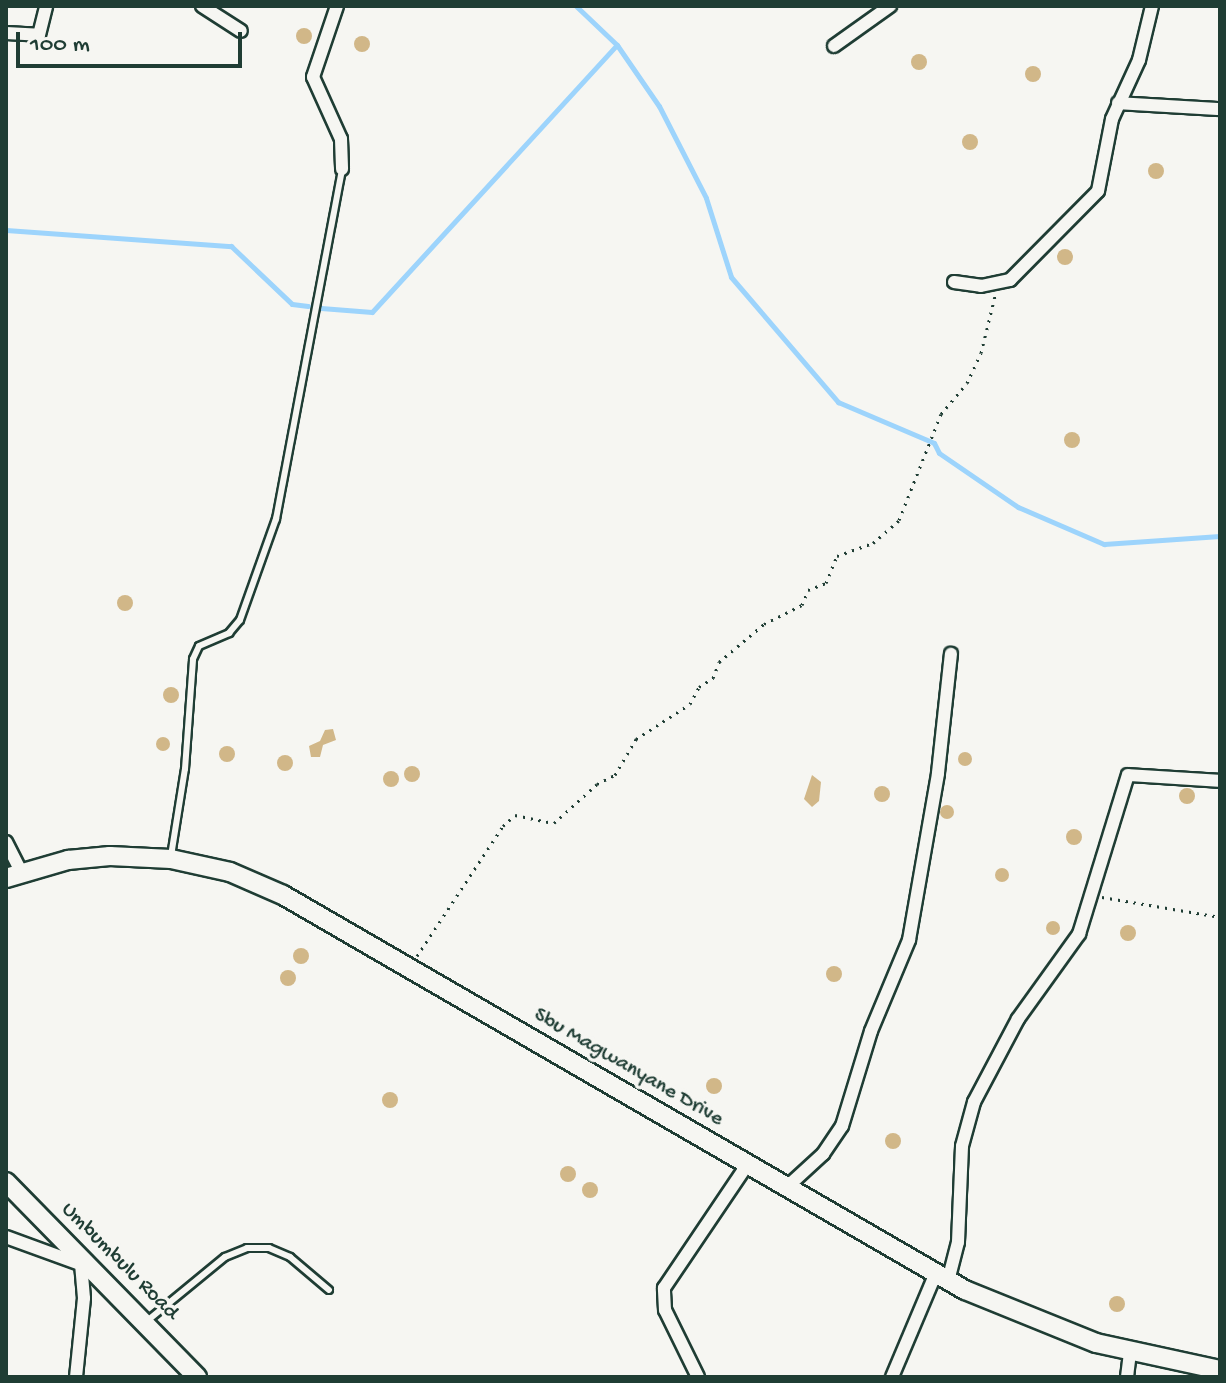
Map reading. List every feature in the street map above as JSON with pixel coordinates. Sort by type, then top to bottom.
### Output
[{"type":"main road","name":"Sbu Magwanyane Drive","points":[[14,875],[110,856],[171,859],[230,872],[283,895],[942,1277],[1047,1325],[1130,1351],[1220,1370]]},
{"type":"main road","name":"Umbumbulu Road","points":[[6,1182],[197,1377]]},
{"type":"street","points":[[6,33],[39,35],[46,6]]},
{"type":"street","points":[[202,6],[241,31]]},
{"type":"street","points":[[337,6],[313,77],[341,139],[342,169]]},
{"type":"street","points":[[834,46],[890,6]]},
{"type":"street","points":[[954,282],[998,285],[1032,262],[1098,191],[1118,103],[1139,60],[1152,6]]},
{"type":"street","points":[[1118,103],[1220,109]]},
{"type":"street","points":[[787,1187],[823,1154],[842,1126],[871,1031],[909,940],[951,654]]},
{"type":"street","points":[[892,1377],[958,1242],[962,1146],[974,1102],[1018,1019],[1079,934],[1094,896],[1128,775],[1220,781]]},
{"type":"street","points":[[6,842],[14,875]]},
{"type":"street","points":[[698,1377],[665,1310],[664,1288],[747,1165]]},
{"type":"street","points":[[6,1237],[87,1266],[76,1377]]},
{"type":"street","points":[[1127,1377],[1130,1351]]},
{"type":"lane","points":[[171,859],[196,650],[229,633],[240,620],[276,519],[342,169]]},
{"type":"lane","points":[[145,1322],[225,1257],[247,1248],[290,1257],[329,1290]]},
{"type":"path","points":[[409,968],[503,826],[515,815],[554,823],[597,784],[615,775],[636,739],[690,704],[699,687],[713,678],[719,662],[764,624],[802,605],[808,590],[830,578],[837,556],[873,543],[894,525],[941,414],[967,383],[981,353],[998,285]]},
{"type":"path","points":[[1094,896],[1220,917]]},
{"type":"building","points":[[304,28],[312,36],[304,44],[296,36]]},
{"type":"building","points":[[362,36],[370,44],[362,52],[354,44]]},
{"type":"building","points":[[919,54],[927,62],[919,70],[911,62]]},
{"type":"building","points":[[1033,66],[1041,74],[1033,82],[1025,74]]},
{"type":"building","points":[[970,134],[978,142],[970,150],[962,142]]},
{"type":"building","points":[[1156,163],[1164,171],[1156,179],[1148,171]]},
{"type":"building","points":[[1065,249],[1073,257],[1065,265],[1057,257]]},
{"type":"building","points":[[1072,432],[1080,440],[1072,448],[1064,440]]},
{"type":"building","points":[[125,595],[133,603],[125,611],[117,603]]},
{"type":"building","points":[[171,687],[179,695],[171,703],[163,695]]},
{"type":"building","points":[[333,729],[336,740],[323,745],[320,757],[311,757],[309,746],[320,741],[325,730]]},
{"type":"building","points":[[163,737],[170,744],[163,751],[156,744]]},
{"type":"building","points":[[227,746],[235,754],[227,762],[219,754]]},
{"type":"building","points":[[965,752],[972,759],[965,766],[958,759]]},
{"type":"building","points":[[285,755],[293,763],[285,771],[277,763]]},
{"type":"building","points":[[412,766],[420,774],[412,782],[404,774]]},
{"type":"building","points":[[391,771],[397,773],[397,785],[391,787],[385,785],[383,779],[385,773]]},
{"type":"building","points":[[812,775],[821,782],[819,801],[812,807],[804,799]]},
{"type":"building","points":[[882,786],[890,794],[882,802],[874,794]]},
{"type":"building","points":[[1187,788],[1195,796],[1187,804],[1179,796]]},
{"type":"building","points":[[947,805],[954,812],[947,819],[940,812]]},
{"type":"building","points":[[1074,829],[1082,837],[1074,845],[1066,837]]},
{"type":"building","points":[[1002,868],[1009,875],[1002,882],[995,875]]},
{"type":"building","points":[[1053,921],[1060,928],[1053,935],[1046,928]]},
{"type":"building","points":[[1128,925],[1136,933],[1128,941],[1120,933]]},
{"type":"building","points":[[301,948],[309,956],[301,964],[293,956]]},
{"type":"building","points":[[834,966],[842,974],[834,982],[826,974]]},
{"type":"building","points":[[288,970],[294,972],[294,984],[288,986],[282,984],[280,978],[282,972]]},
{"type":"building","points":[[714,1078],[722,1086],[714,1094],[706,1086]]},
{"type":"building","points":[[390,1092],[398,1100],[390,1108],[382,1100]]},
{"type":"building","points":[[893,1133],[901,1141],[893,1149],[885,1141]]},
{"type":"building","points":[[568,1166],[574,1168],[574,1180],[568,1182],[562,1180],[560,1174],[562,1168]]},
{"type":"building","points":[[590,1182],[598,1190],[590,1198],[582,1190]]},
{"type":"building","points":[[1117,1296],[1125,1304],[1117,1312],[1109,1304]]},
{"type":"waterway","points":[[576,6],[617,45],[659,106],[706,198],[731,277],[838,402],[934,443],[939,453],[1018,507],[1104,544],[1220,536]]},
{"type":"waterway","points":[[321,308],[372,312],[617,45]]},
{"type":"waterway","points":[[6,230],[231,246],[292,304],[308,306]]}]
